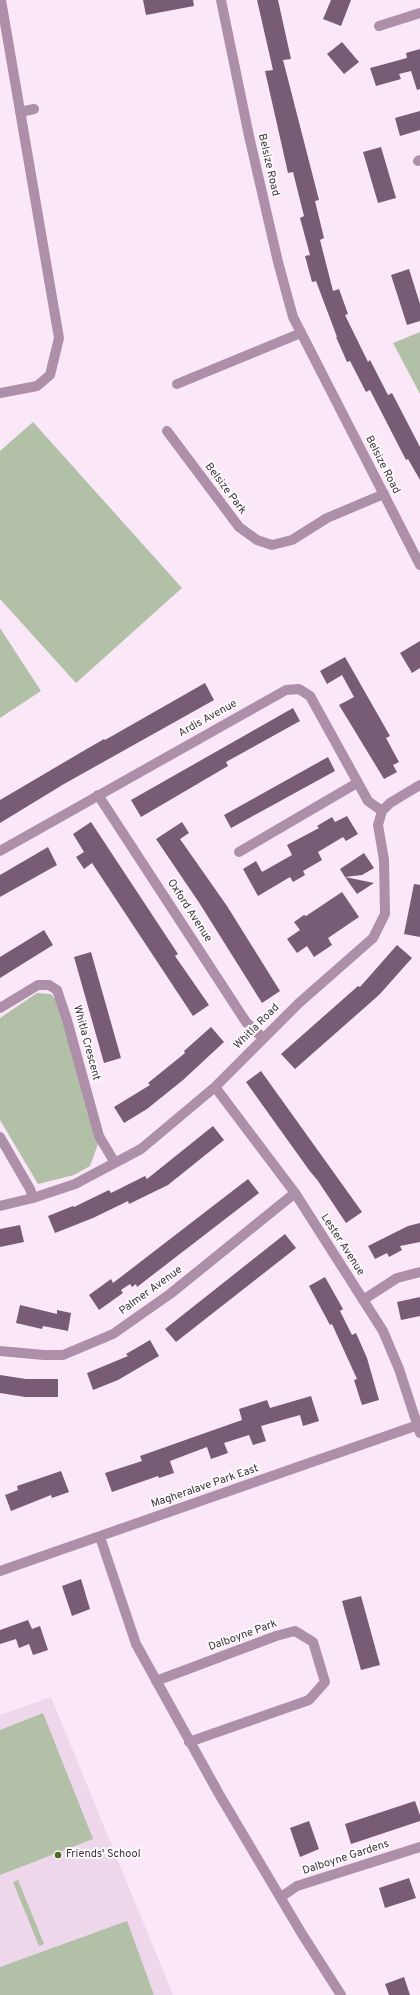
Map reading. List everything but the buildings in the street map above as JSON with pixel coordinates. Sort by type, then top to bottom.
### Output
[{"type":"street","points":[[0,394],[37,386],[50,375],[59,338],[1,0]]},
{"type":"street","name":"Belsize Road","points":[[221,0],[249,136],[285,293],[301,333],[420,565]]},
{"type":"street","points":[[379,26],[420,13]]},
{"type":"street","points":[[20,112],[34,109]]},
{"type":"street","points":[[177,384],[301,333]]},
{"type":"street","name":"Belsize Park","points":[[167,431],[239,527],[257,540],[272,545],[292,540],[327,518],[384,494]]},
{"type":"street","name":"Ardis Avenue","points":[[0,851],[286,690],[299,689],[310,696],[368,801],[382,811]]},
{"type":"street","points":[[239,852],[357,783]]},
{"type":"street","points":[[382,811],[390,803],[420,786]]},
{"type":"street","name":"Oxford Avenue","points":[[98,795],[246,1022],[263,1038]]},
{"type":"street","name":"Whitla Road","points":[[0,1206],[33,1198],[75,1184],[141,1149],[215,1087],[263,1038],[372,938],[385,914],[384,860],[378,825],[382,811]]},
{"type":"street","name":"Whitla Crescent","points":[[0,1008],[38,985],[49,985],[57,990],[99,1136],[115,1163]]},
{"type":"street","name":"Lester Avenue","points":[[215,1087],[295,1193],[383,1331],[419,1429]]},
{"type":"street","points":[[0,1136],[30,1189],[33,1198]]},
{"type":"street","name":"Palmer Avenue","points":[[0,1351],[44,1356],[63,1355],[113,1334],[170,1294],[295,1193]]},
{"type":"street","points":[[363,1300],[397,1278],[420,1272]]},
{"type":"street","name":"Magheralave Park East","points":[[0,1571],[419,1429]]},
{"type":"street","points":[[100,1537],[136,1644],[189,1742],[302,1934],[341,1995]]},
{"type":"street","name":"Dalboyne Park","points":[[156,1681],[276,1636],[295,1631],[313,1642],[325,1682],[309,1700],[189,1742]]},
{"type":"street","name":"Dalboyne Gardens","points":[[281,1897],[297,1886],[420,1847]]},
{"type":"shaded area","name":"Friends' School","points":[[51,1697],[173,1995],[0,1995],[0,1715]]},
{"type":"green space","points":[[420,332],[420,394],[393,343]]},
{"type":"green space","points":[[33,422],[182,588],[76,683],[0,599],[0,451]]},
{"type":"green space","points":[[0,628],[41,691],[0,718]]},
{"type":"green space","points":[[37,993],[51,994],[57,1001],[98,1144],[90,1166],[74,1175],[38,1184],[0,1120],[0,1018]]},
{"type":"green space","points":[[43,1713],[93,1839],[0,1875],[0,1730]]},
{"type":"green space","points":[[18,1880],[44,1944],[39,1946],[13,1882]]},
{"type":"green space","points":[[127,1921],[154,1995],[0,1995],[0,1967]]},
{"type":"place","name":"Friends' School","points":[[58,1855]]}]
